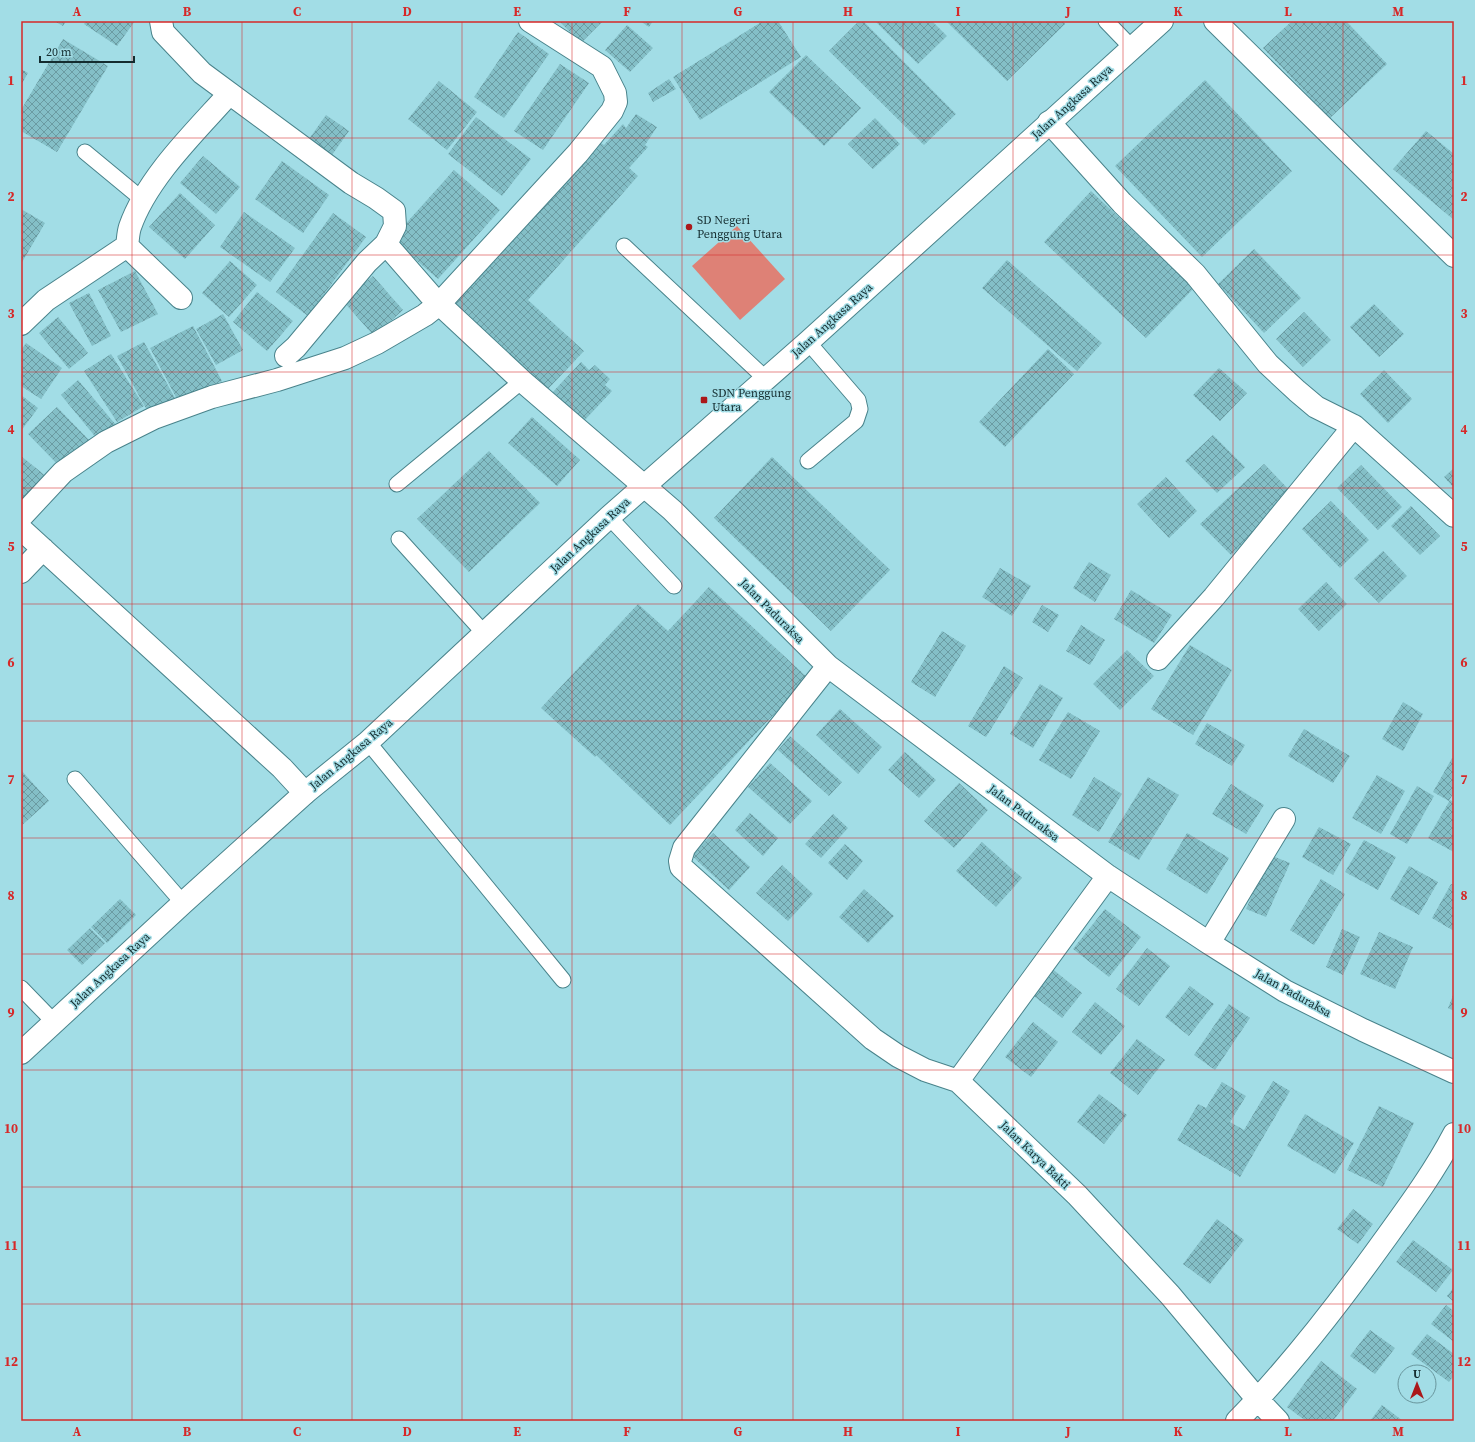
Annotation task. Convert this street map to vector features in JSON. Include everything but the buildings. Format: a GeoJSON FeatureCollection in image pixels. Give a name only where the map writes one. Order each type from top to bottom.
{"type":"FeatureCollection","features":[{"type":"Feature","properties":{"kind":"street"},"geometry":{"type":"LineString","coordinates":[[21,517],[63,472],[113,438],[154,418],[212,397],[277,380],[345,358],[377,343],[425,315],[433,297],[578,153],[612,111],[616,102],[615,93],[602,67],[530,21]]}},
{"type":"Feature","properties":{"kind":"street","name":"Jalan Angkasa Raya"},"geometry":{"type":"LineString","coordinates":[[21,1052],[305,793],[368,742],[609,517],[808,342],[1162,21]]}},
{"type":"Feature","properties":{"kind":"street"},"geometry":{"type":"LineString","coordinates":[[1215,21],[1454,256]]}},
{"type":"Feature","properties":{"kind":"street"},"geometry":{"type":"LineString","coordinates":[[165,25],[202,73],[352,183],[394,211],[395,226],[386,244],[367,262],[296,347],[286,356]]}},
{"type":"Feature","properties":{"kind":"street"},"geometry":{"type":"LineString","coordinates":[[21,324],[46,300],[127,246],[129,228],[143,200],[170,161],[229,94]]}},
{"type":"Feature","properties":{"kind":"street"},"geometry":{"type":"LineString","coordinates":[[1049,122],[1122,203],[1195,274],[1268,364],[1296,391],[1316,407],[1354,426],[1454,516]]}},
{"type":"Feature","properties":{"kind":"street","name":"Jalan Paduraksa"},"geometry":{"type":"LineString","coordinates":[[386,244],[433,297],[522,381],[672,510],[828,666],[1108,876],[1209,944],[1285,991],[1362,1030],[1454,1072]]}},
{"type":"Feature","properties":{"kind":"street"},"geometry":{"type":"LineString","coordinates":[[127,246],[181,298]]}},
{"type":"Feature","properties":{"kind":"street"},"geometry":{"type":"LineString","coordinates":[[1158,659],[1214,597],[1354,426]]}},
{"type":"Feature","properties":{"kind":"street"},"geometry":{"type":"LineString","coordinates":[[21,529],[282,768],[305,793]]}},
{"type":"Feature","properties":{"kind":"street"},"geometry":{"type":"LineString","coordinates":[[21,572],[43,549]]}},
{"type":"Feature","properties":{"kind":"street"},"geometry":{"type":"LineString","coordinates":[[828,666],[684,848],[680,861],[681,867],[873,1039],[898,1056],[925,1070],[958,1081],[1108,876]]}},
{"type":"Feature","properties":{"kind":"street"},"geometry":{"type":"LineString","coordinates":[[1209,944],[1284,819]]}},
{"type":"Feature","properties":{"kind":"street","name":"Jalan Karya Bakti"},"geometry":{"type":"LineString","coordinates":[[958,1081],[1077,1195],[1170,1295],[1258,1400],[1278,1421]]}},
{"type":"Feature","properties":{"kind":"street"},"geometry":{"type":"LineString","coordinates":[[1237,1421],[1258,1400],[1334,1309],[1404,1214],[1454,1134]]}},
{"type":"Feature","properties":{"kind":"lane"},"geometry":{"type":"LineString","coordinates":[[1106,21],[1132,48]]}},
{"type":"Feature","properties":{"kind":"lane"},"geometry":{"type":"LineString","coordinates":[[86,152],[143,200]]}},
{"type":"Feature","properties":{"kind":"lane"},"geometry":{"type":"LineString","coordinates":[[624,246],[766,379]]}},
{"type":"Feature","properties":{"kind":"lane"},"geometry":{"type":"LineString","coordinates":[[808,342],[858,400],[860,409],[856,421],[808,461]]}},
{"type":"Feature","properties":{"kind":"lane"},"geometry":{"type":"LineString","coordinates":[[397,484],[522,381]]}},
{"type":"Feature","properties":{"kind":"lane"},"geometry":{"type":"LineString","coordinates":[[609,517],[674,586]]}},
{"type":"Feature","properties":{"kind":"lane"},"geometry":{"type":"LineString","coordinates":[[399,539],[484,633]]}},
{"type":"Feature","properties":{"kind":"lane"},"geometry":{"type":"LineString","coordinates":[[368,742],[564,980]]}},
{"type":"Feature","properties":{"kind":"lane"},"geometry":{"type":"LineString","coordinates":[[75,779],[183,903]]}},
{"type":"Feature","properties":{"kind":"lane"},"geometry":{"type":"LineString","coordinates":[[21,988],[54,1022]]}},
{"type":"Feature","properties":{"kind":"shaded area"},"geometry":{"type":"Polygon","coordinates":[[[737,226],[785,279],[740,320],[692,266],[737,226]]]}},
{"type":"Feature","properties":{"kind":"place","name":"SD Negeri Penggung Utara"},"geometry":{"type":"Point","coordinates":[689,227]}},
{"type":"Feature","properties":{"kind":"place","name":"SDN Penggung Utara"},"geometry":{"type":"Point","coordinates":[704,400]}}]}
